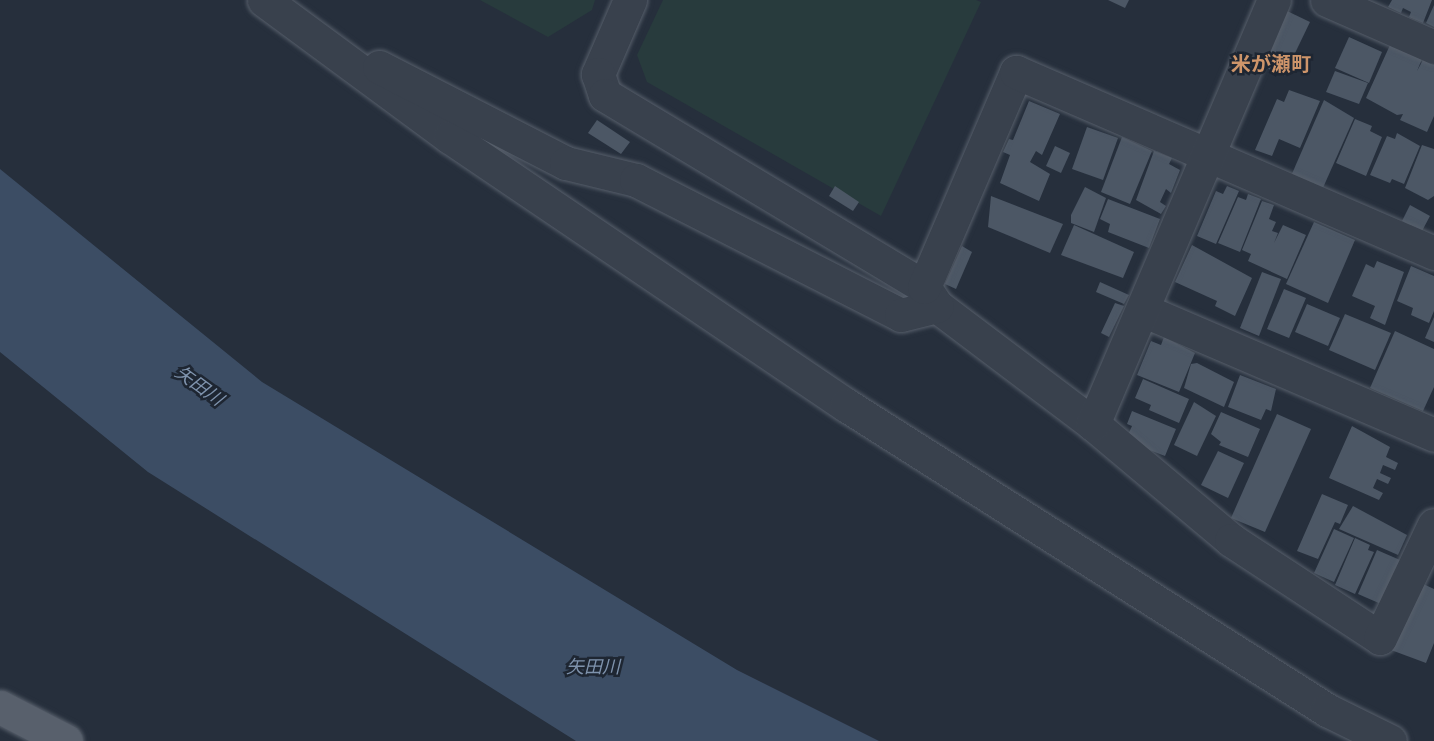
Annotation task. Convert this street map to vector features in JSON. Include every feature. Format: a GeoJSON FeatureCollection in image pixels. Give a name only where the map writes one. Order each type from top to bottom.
{"type":"FeatureCollection","features":[{"type":"Feature","properties":{"kind":"main road"},"geometry":{"type":"LineString","coordinates":[[0,707],[66,741]]}},
{"type":"Feature","properties":{"kind":"street"},"geometry":{"type":"LineString","coordinates":[[264,0],[450,137],[846,405],[1327,710],[1390,741]]}},
{"type":"Feature","properties":{"kind":"street"},"geometry":{"type":"LineString","coordinates":[[630,0],[598,74],[605,95],[931,297],[1093,424],[1231,540],[1380,638],[1430,544]]}},
{"type":"Feature","properties":{"kind":"street"},"geometry":{"type":"LineString","coordinates":[[1093,424],[1145,311],[1274,0]]}},
{"type":"Feature","properties":{"kind":"street"},"geometry":{"type":"LineString","coordinates":[[1327,0],[1434,46]]}},
{"type":"Feature","properties":{"kind":"street"},"geometry":{"type":"LineString","coordinates":[[342,59],[386,69],[566,163],[636,180],[901,315],[931,297],[1016,72],[1434,254]]}},
{"type":"Feature","properties":{"kind":"street"},"geometry":{"type":"LineString","coordinates":[[1145,311],[1434,435]]}},
{"type":"Feature","properties":{"kind":"shaded area"},"geometry":{"type":"Polygon","coordinates":[[[480,0],[595,0],[592,10],[548,37],[480,0]]]}},
{"type":"Feature","properties":{"kind":"shaded area"},"geometry":{"type":"Polygon","coordinates":[[[663,0],[976,0],[981,2],[881,216],[647,82],[637,55],[663,0]]]}},
{"type":"Feature","properties":{"kind":"water","name":"矢田川"},"geometry":{"type":"Polygon","coordinates":[[[0,169],[262,382],[737,670],[879,741],[576,741],[148,472],[0,352],[0,169]]]}},
{"type":"Feature","properties":{"kind":"building"},"geometry":{"type":"Polygon","coordinates":[[[1108,0],[1129,0],[1125,8],[1108,0]]]}},
{"type":"Feature","properties":{"kind":"building"},"geometry":{"type":"Polygon","coordinates":[[[1392,0],[1432,0],[1423,23],[1409,17],[1411,12],[1403,8],[1401,13],[1388,7],[1392,0]]]}},
{"type":"Feature","properties":{"kind":"building"},"geometry":{"type":"Polygon","coordinates":[[[1434,5],[1434,27],[1426,23],[1434,5]]]}},
{"type":"Feature","properties":{"kind":"building"},"geometry":{"type":"Polygon","coordinates":[[[1285,10],[1310,22],[1284,76],[1260,65],[1285,10]]]}},
{"type":"Feature","properties":{"kind":"building"},"geometry":{"type":"Polygon","coordinates":[[[1349,37],[1382,52],[1369,83],[1335,68],[1349,37]]]}},
{"type":"Feature","properties":{"kind":"building"},"geometry":{"type":"Polygon","coordinates":[[[1390,45],[1422,59],[1417,71],[1423,60],[1434,65],[1434,116],[1427,132],[1400,120],[1403,114],[1397,115],[1366,98],[1390,45]]]}},
{"type":"Feature","properties":{"kind":"building"},"geometry":{"type":"Polygon","coordinates":[[[1335,71],[1368,83],[1359,104],[1326,92],[1335,71]]]}},
{"type":"Feature","properties":{"kind":"building"},"geometry":{"type":"Polygon","coordinates":[[[1289,90],[1320,101],[1300,148],[1279,139],[1272,156],[1255,150],[1277,99],[1284,102],[1289,90]]]}},
{"type":"Feature","properties":{"kind":"building"},"geometry":{"type":"Polygon","coordinates":[[[1324,100],[1354,118],[1322,190],[1291,176],[1324,100]]]}},
{"type":"Feature","properties":{"kind":"building"},"geometry":{"type":"Polygon","coordinates":[[[1029,101],[1060,114],[1042,155],[1036,151],[1030,162],[1050,174],[1039,201],[1000,183],[1010,155],[1003,152],[1009,139],[1013,140],[1029,101]]]}},
{"type":"Feature","properties":{"kind":"building"},"geometry":{"type":"Polygon","coordinates":[[[1355,119],[1372,126],[1370,131],[1382,137],[1366,176],[1336,163],[1355,119]]]}},
{"type":"Feature","properties":{"kind":"building"},"geometry":{"type":"Polygon","coordinates":[[[597,120],[630,142],[621,154],[588,133],[597,120]]]}},
{"type":"Feature","properties":{"kind":"building"},"geometry":{"type":"Polygon","coordinates":[[[1087,127],[1118,138],[1103,180],[1072,169],[1087,127]]]}},
{"type":"Feature","properties":{"kind":"building"},"geometry":{"type":"Polygon","coordinates":[[[1397,133],[1420,146],[1404,184],[1392,179],[1390,183],[1370,175],[1387,136],[1395,139],[1397,133]]]}},
{"type":"Feature","properties":{"kind":"building"},"geometry":{"type":"Polygon","coordinates":[[[1122,137],[1152,151],[1130,204],[1101,192],[1122,137]]]}},
{"type":"Feature","properties":{"kind":"building"},"geometry":{"type":"Polygon","coordinates":[[[1422,145],[1434,149],[1434,196],[1428,200],[1405,188],[1422,145]]]}},
{"type":"Feature","properties":{"kind":"building"},"geometry":{"type":"Polygon","coordinates":[[[1055,146],[1070,153],[1061,173],[1046,166],[1055,146]]]}},
{"type":"Feature","properties":{"kind":"building"},"geometry":{"type":"Polygon","coordinates":[[[1154,151],[1172,158],[1169,164],[1180,170],[1171,193],[1166,189],[1160,202],[1166,206],[1161,214],[1136,200],[1154,151]]]}},
{"type":"Feature","properties":{"kind":"building"},"geometry":{"type":"Polygon","coordinates":[[[835,186],[859,202],[853,211],[829,196],[835,186]]]}},
{"type":"Feature","properties":{"kind":"building"},"geometry":{"type":"Polygon","coordinates":[[[1227,186],[1239,191],[1216,244],[1197,236],[1216,191],[1223,194],[1227,186]]]}},
{"type":"Feature","properties":{"kind":"building"},"geometry":{"type":"Polygon","coordinates":[[[1085,187],[1106,198],[1094,232],[1071,223],[1071,215],[1085,187]]]}},
{"type":"Feature","properties":{"kind":"building"},"geometry":{"type":"Polygon","coordinates":[[[1248,194],[1261,199],[1240,252],[1218,243],[1238,197],[1246,200],[1248,194]]]}},
{"type":"Feature","properties":{"kind":"building"},"geometry":{"type":"Polygon","coordinates":[[[991,196],[1063,224],[1050,253],[988,227],[991,196]]]}},
{"type":"Feature","properties":{"kind":"building"},"geometry":{"type":"Polygon","coordinates":[[[1108,199],[1160,219],[1149,248],[1108,232],[1110,224],[1100,219],[1108,199]]]}},
{"type":"Feature","properties":{"kind":"building"},"geometry":{"type":"Polygon","coordinates":[[[1262,201],[1274,205],[1269,219],[1276,222],[1272,231],[1278,233],[1274,243],[1283,225],[1306,235],[1287,279],[1248,261],[1251,254],[1242,250],[1262,201]]]}},
{"type":"Feature","properties":{"kind":"building"},"geometry":{"type":"Polygon","coordinates":[[[1410,205],[1430,216],[1422,231],[1402,221],[1410,205]]]}},
{"type":"Feature","properties":{"kind":"building"},"geometry":{"type":"Polygon","coordinates":[[[1314,222],[1355,240],[1328,303],[1286,284],[1314,222]]]}},
{"type":"Feature","properties":{"kind":"building"},"geometry":{"type":"Polygon","coordinates":[[[1074,225],[1134,252],[1123,278],[1061,255],[1074,225]]]}},
{"type":"Feature","properties":{"kind":"building"},"geometry":{"type":"Polygon","coordinates":[[[1192,245],[1252,278],[1235,316],[1215,306],[1217,301],[1175,282],[1192,245]]]}},
{"type":"Feature","properties":{"kind":"building"},"geometry":{"type":"Polygon","coordinates":[[[962,246],[972,252],[956,289],[945,284],[962,246]]]}},
{"type":"Feature","properties":{"kind":"building"},"geometry":{"type":"Polygon","coordinates":[[[1377,261],[1404,272],[1385,325],[1370,318],[1375,306],[1352,296],[1366,264],[1374,268],[1377,261]]]}},
{"type":"Feature","properties":{"kind":"building"},"geometry":{"type":"Polygon","coordinates":[[[1411,266],[1434,276],[1434,311],[1429,323],[1411,315],[1413,308],[1397,301],[1411,266]]]}},
{"type":"Feature","properties":{"kind":"building"},"geometry":{"type":"Polygon","coordinates":[[[1262,272],[1281,279],[1259,336],[1240,328],[1262,272]]]}},
{"type":"Feature","properties":{"kind":"building"},"geometry":{"type":"Polygon","coordinates":[[[1100,282],[1129,295],[1124,304],[1096,292],[1100,282]]]}},
{"type":"Feature","properties":{"kind":"building"},"geometry":{"type":"Polygon","coordinates":[[[1284,289],[1306,298],[1289,338],[1267,329],[1284,289]]]}},
{"type":"Feature","properties":{"kind":"building"},"geometry":{"type":"Polygon","coordinates":[[[1115,303],[1124,306],[1109,337],[1101,333],[1115,303]]]}},
{"type":"Feature","properties":{"kind":"building"},"geometry":{"type":"Polygon","coordinates":[[[1307,304],[1340,318],[1328,346],[1295,332],[1307,304]]]}},
{"type":"Feature","properties":{"kind":"building"},"geometry":{"type":"Polygon","coordinates":[[[1345,314],[1391,333],[1375,370],[1329,350],[1345,314]]]}},
{"type":"Feature","properties":{"kind":"building"},"geometry":{"type":"Polygon","coordinates":[[[1434,317],[1434,342],[1425,338],[1434,317]]]}},
{"type":"Feature","properties":{"kind":"building"},"geometry":{"type":"Polygon","coordinates":[[[1395,331],[1434,349],[1434,387],[1423,411],[1370,388],[1395,331]]]}},
{"type":"Feature","properties":{"kind":"building"},"geometry":{"type":"Polygon","coordinates":[[[1164,337],[1195,353],[1179,392],[1137,375],[1151,341],[1161,345],[1164,337]]]}},
{"type":"Feature","properties":{"kind":"building"},"geometry":{"type":"Polygon","coordinates":[[[1197,363],[1234,382],[1224,407],[1184,388],[1191,364],[1197,363]]]}},
{"type":"Feature","properties":{"kind":"building"},"geometry":{"type":"Polygon","coordinates":[[[1240,375],[1276,389],[1271,411],[1266,409],[1261,420],[1228,407],[1240,375]]]}},
{"type":"Feature","properties":{"kind":"building"},"geometry":{"type":"Polygon","coordinates":[[[1143,379],[1189,399],[1179,423],[1149,410],[1151,405],[1135,398],[1143,379]]]}},
{"type":"Feature","properties":{"kind":"building"},"geometry":{"type":"Polygon","coordinates":[[[1194,402],[1216,416],[1197,456],[1174,445],[1194,402]]]}},
{"type":"Feature","properties":{"kind":"building"},"geometry":{"type":"Polygon","coordinates":[[[1132,411],[1176,429],[1165,456],[1131,443],[1127,437],[1132,426],[1127,424],[1132,411]]]}},
{"type":"Feature","properties":{"kind":"building"},"geometry":{"type":"Polygon","coordinates":[[[1221,412],[1260,429],[1248,457],[1219,445],[1221,442],[1211,434],[1221,412]]]}},
{"type":"Feature","properties":{"kind":"building"},"geometry":{"type":"Polygon","coordinates":[[[1277,414],[1311,429],[1265,532],[1231,518],[1277,414]]]}},
{"type":"Feature","properties":{"kind":"building"},"geometry":{"type":"Polygon","coordinates":[[[1352,426],[1390,447],[1386,457],[1398,463],[1395,470],[1383,465],[1380,473],[1391,478],[1388,484],[1377,479],[1373,488],[1383,493],[1379,500],[1329,478],[1352,426]]]}},
{"type":"Feature","properties":{"kind":"building"},"geometry":{"type":"Polygon","coordinates":[[[1218,451],[1244,463],[1228,498],[1201,485],[1218,451]]]}},
{"type":"Feature","properties":{"kind":"building"},"geometry":{"type":"Polygon","coordinates":[[[1322,494],[1348,505],[1340,524],[1335,522],[1318,559],[1297,551],[1322,494]]]}},
{"type":"Feature","properties":{"kind":"building"},"geometry":{"type":"Polygon","coordinates":[[[1353,506],[1407,535],[1398,555],[1339,529],[1353,506]]]}},
{"type":"Feature","properties":{"kind":"building"},"geometry":{"type":"Polygon","coordinates":[[[1334,529],[1354,538],[1334,582],[1314,573],[1334,529]]]}},
{"type":"Feature","properties":{"kind":"building"},"geometry":{"type":"Polygon","coordinates":[[[1355,538],[1370,545],[1368,550],[1374,552],[1355,594],[1335,585],[1355,538]]]}},
{"type":"Feature","properties":{"kind":"building"},"geometry":{"type":"Polygon","coordinates":[[[1377,550],[1400,560],[1381,604],[1358,594],[1377,550]]]}},
{"type":"Feature","properties":{"kind":"building"},"geometry":{"type":"Polygon","coordinates":[[[1419,582],[1434,589],[1434,643],[1426,663],[1391,650],[1419,582]]]}},
{"type":"Feature","properties":{"kind":"district","name":"米が瀬町"},"geometry":{"type":"Point","coordinates":[1271,64]}}]}
